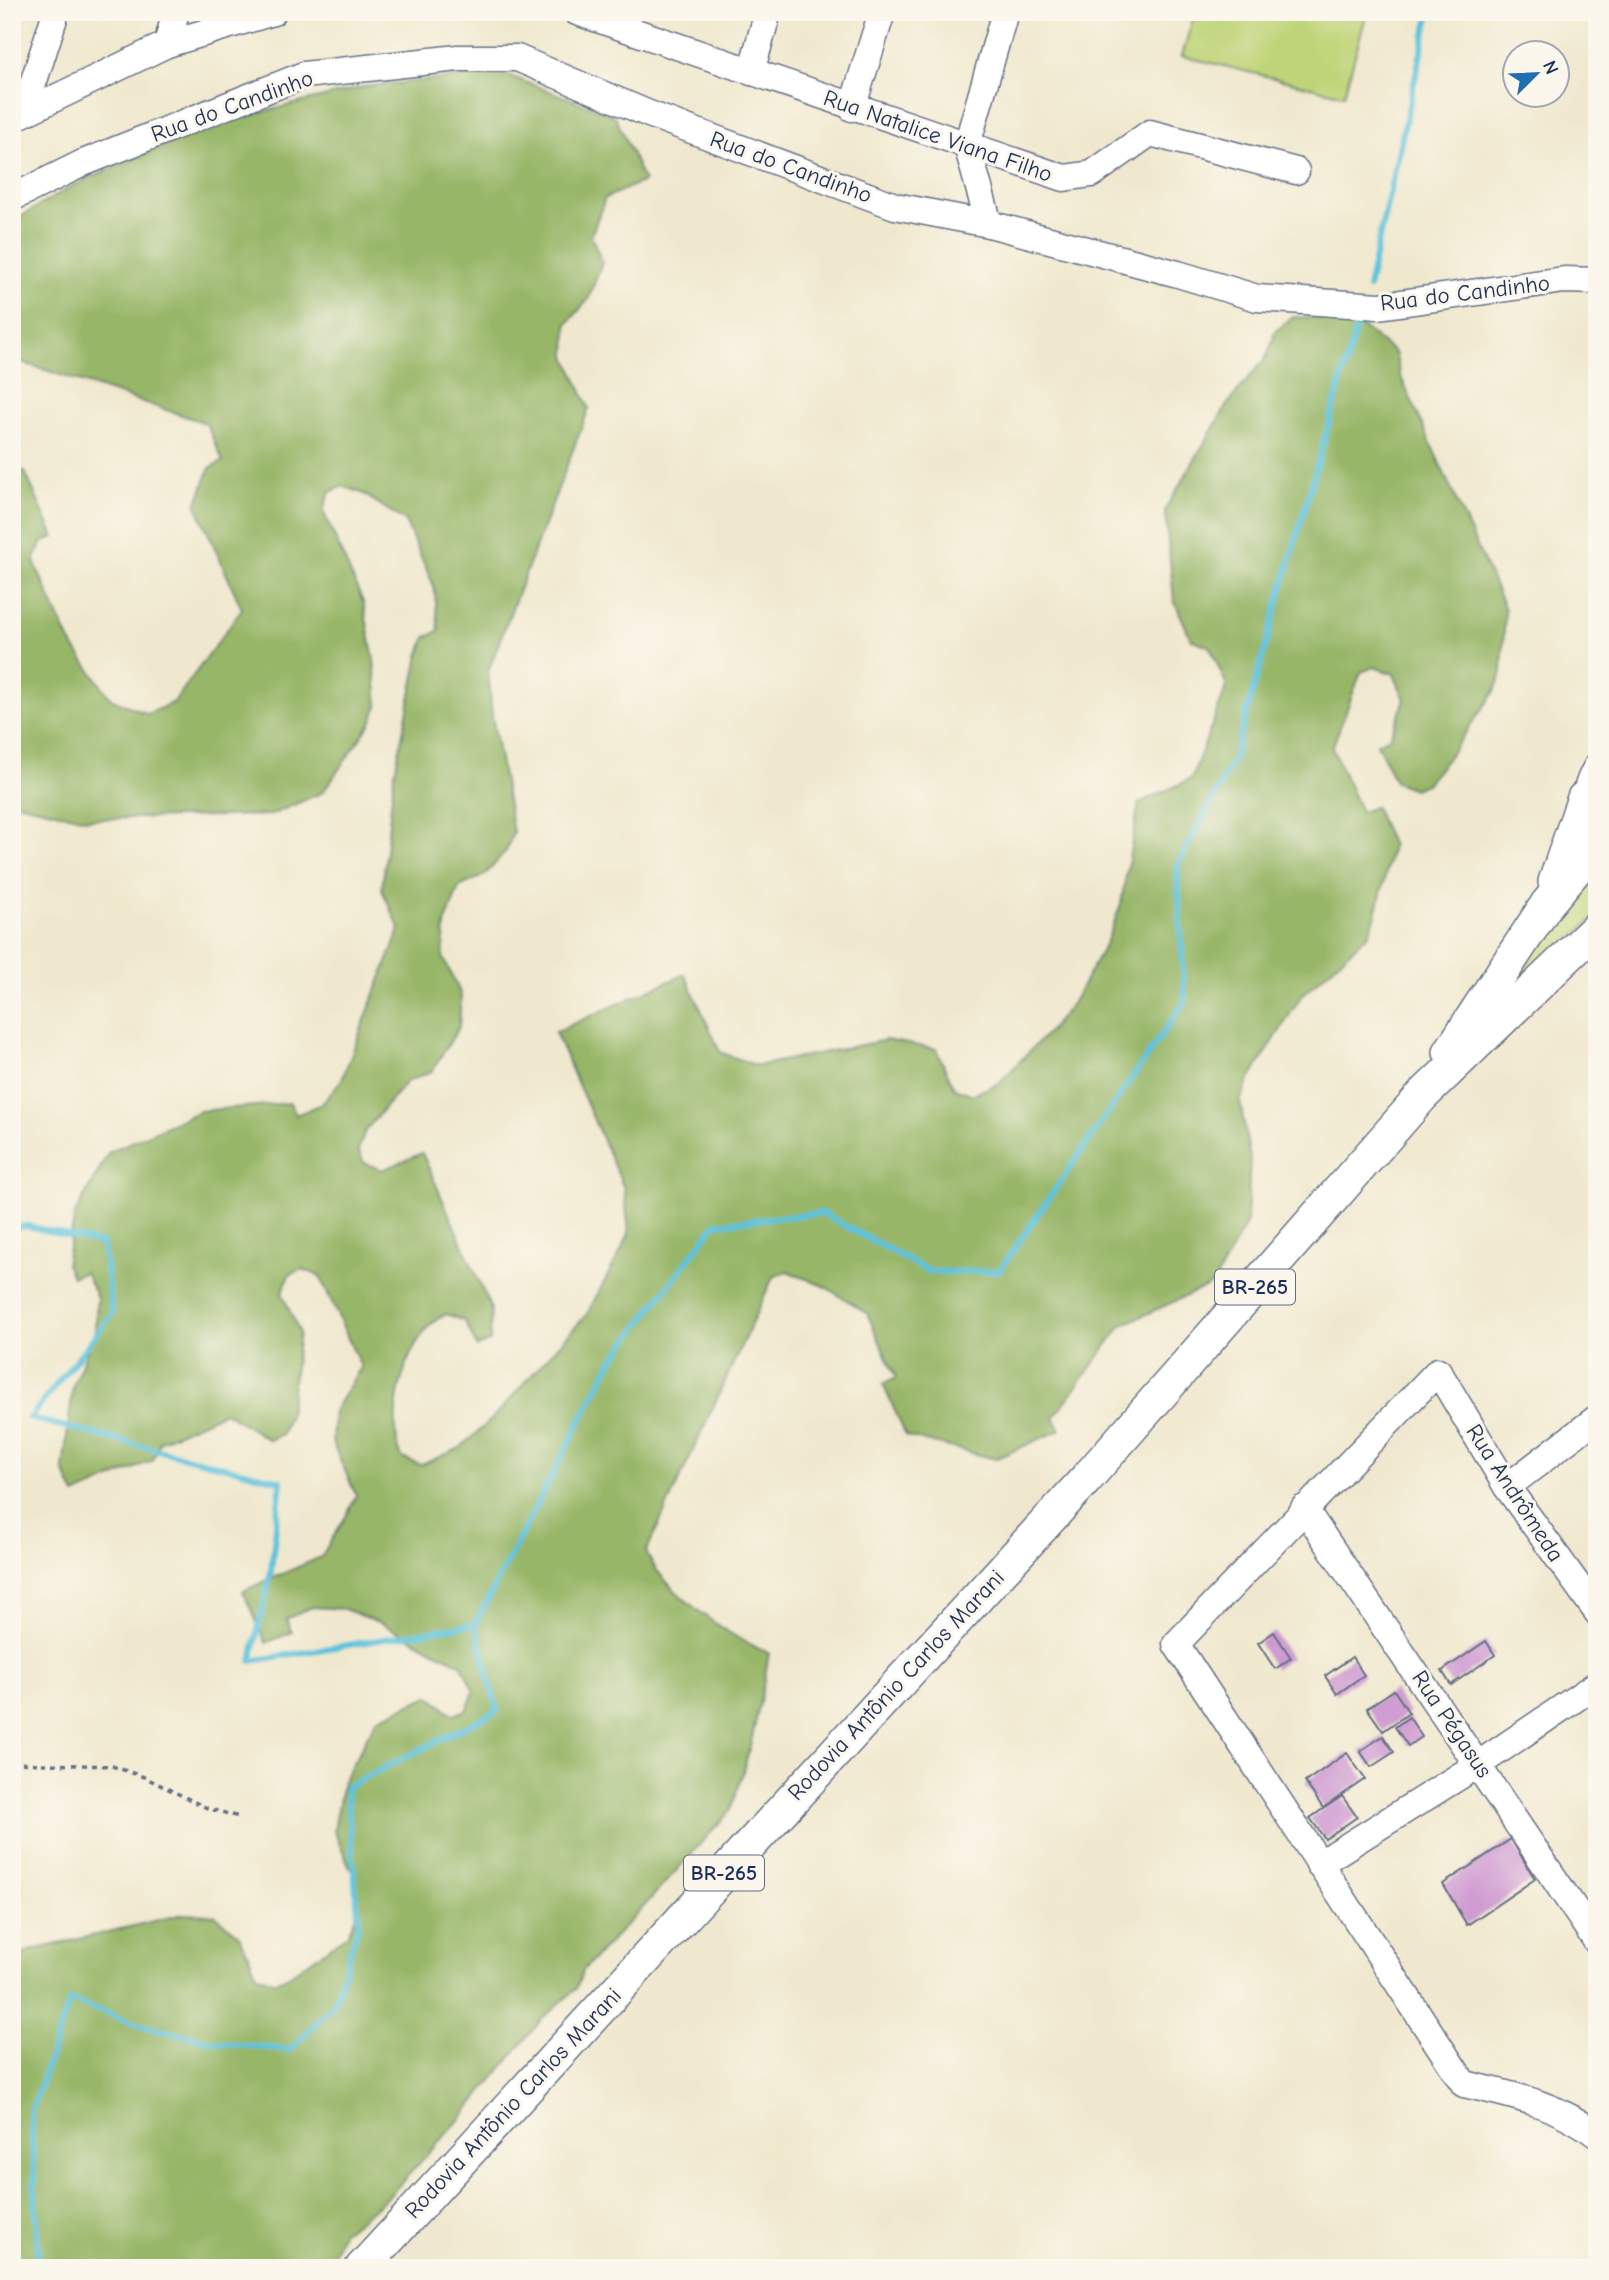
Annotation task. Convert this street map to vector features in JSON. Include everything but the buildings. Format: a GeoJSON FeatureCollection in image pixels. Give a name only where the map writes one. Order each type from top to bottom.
{"type":"FeatureCollection","features":[{"type":"Feature","properties":{"kind":"main road"},"geometry":{"type":"LineString","coordinates":[[1547,904],[1592,782]]}},
{"type":"Feature","properties":{"kind":"main road","name":"Rodovia Antônio Carlos Marani"},"geometry":{"type":"LineString","coordinates":[[1423,1096],[1547,904],[1593,857]]}},
{"type":"Feature","properties":{"kind":"main road","name":"Rodovia Antônio Carlos Marani"},"geometry":{"type":"LineString","coordinates":[[362,2268],[1087,1478],[1423,1096],[1597,928]]}},
{"type":"Feature","properties":{"kind":"street"},"geometry":{"type":"LineString","coordinates":[[20,115],[31,90],[56,12]]}},
{"type":"Feature","properties":{"kind":"street"},"geometry":{"type":"LineString","coordinates":[[167,44],[176,12]]}},
{"type":"Feature","properties":{"kind":"street"},"geometry":{"type":"LineString","coordinates":[[20,115],[167,44],[273,12]]}},
{"type":"Feature","properties":{"kind":"street","name":"Rua Natalice Viana Filho"},"geometry":{"type":"LineString","coordinates":[[576,12],[646,24],[751,72],[1064,178],[1092,174],[1150,133],[1296,171]]}},
{"type":"Feature","properties":{"kind":"street"},"geometry":{"type":"LineString","coordinates":[[751,72],[768,12]]}},
{"type":"Feature","properties":{"kind":"street"},"geometry":{"type":"LineString","coordinates":[[852,108],[882,12]]}},
{"type":"Feature","properties":{"kind":"street"},"geometry":{"type":"LineString","coordinates":[[989,224],[967,145],[1005,12]]}},
{"type":"Feature","properties":{"kind":"street","name":"Rua do Candinho"},"geometry":{"type":"LineString","coordinates":[[12,198],[83,163],[304,75],[458,58],[517,58],[649,114],[895,206],[989,224],[1257,298],[1379,306],[1564,280],[1597,281]]}},
{"type":"Feature","properties":{"kind":"street"},"geometry":{"type":"LineString","coordinates":[[1592,782],[1593,857]]}},
{"type":"Feature","properties":{"kind":"street","name":"Rua Andrômeda"},"geometry":{"type":"LineString","coordinates":[[1304,1508],[1438,1371],[1507,1487],[1597,1612]]}},
{"type":"Feature","properties":{"kind":"street"},"geometry":{"type":"LineString","coordinates":[[1507,1487],[1597,1418]]}},
{"type":"Feature","properties":{"kind":"street"},"geometry":{"type":"LineString","coordinates":[[1304,1508],[1176,1644],[1464,2084],[1524,2097],[1577,2119],[1597,2135]]}},
{"type":"Feature","properties":{"kind":"street","name":"Rua Pégasus"},"geometry":{"type":"LineString","coordinates":[[1304,1508],[1597,1942]]}},
{"type":"Feature","properties":{"kind":"street"},"geometry":{"type":"LineString","coordinates":[[1319,1864],[1479,1764],[1597,1684]]}},
{"type":"Feature","properties":{"kind":"path"},"geometry":{"type":"LineString","coordinates":[[12,1763],[111,1766],[144,1777],[208,1808],[239,1816]]}},
{"type":"Feature","properties":{"kind":"green space"},"geometry":{"type":"Polygon","coordinates":[[[1195,12],[1367,12],[1344,95],[1182,56],[1195,12]]]}},
{"type":"Feature","properties":{"kind":"green space"},"geometry":{"type":"Polygon","coordinates":[[[502,73],[615,116],[644,181],[605,198],[591,236],[602,262],[588,300],[567,324],[566,356],[589,408],[488,671],[492,716],[513,832],[506,851],[485,875],[459,887],[445,924],[443,957],[461,995],[459,1027],[432,1071],[406,1082],[365,1131],[358,1150],[364,1163],[383,1170],[422,1153],[491,1309],[490,1341],[477,1347],[465,1321],[446,1314],[432,1324],[419,1339],[409,1357],[397,1400],[397,1441],[402,1458],[421,1465],[460,1448],[493,1418],[587,1314],[629,1233],[624,1188],[555,1032],[685,974],[720,1052],[757,1066],[886,1040],[936,1049],[954,1088],[973,1095],[999,1083],[1072,1004],[1107,941],[1121,904],[1139,803],[1191,779],[1227,686],[1210,647],[1191,639],[1174,600],[1165,510],[1227,405],[1267,356],[1273,334],[1292,317],[1352,319],[1395,353],[1400,375],[1505,609],[1502,672],[1495,691],[1447,759],[1426,784],[1414,789],[1395,782],[1377,743],[1390,737],[1405,700],[1394,674],[1374,667],[1361,672],[1332,748],[1361,812],[1375,807],[1392,846],[1369,934],[1302,995],[1248,1082],[1240,1101],[1250,1159],[1247,1222],[1213,1284],[1122,1325],[1054,1417],[1060,1430],[995,1459],[906,1436],[883,1384],[896,1378],[867,1313],[824,1286],[787,1271],[773,1277],[646,1552],[667,1582],[699,1612],[717,1625],[769,1653],[753,1733],[730,1811],[583,1970],[576,1989],[542,2019],[461,2118],[388,2197],[342,2233],[334,2252],[321,2268],[12,2268],[12,1959],[29,1951],[183,1914],[215,1915],[240,1936],[257,1975],[276,1982],[289,1976],[348,1934],[356,1915],[357,1883],[334,1831],[343,1781],[377,1719],[429,1696],[454,1715],[467,1710],[474,1691],[462,1665],[381,1623],[344,1609],[312,1607],[286,1619],[292,1632],[266,1643],[243,1591],[321,1557],[356,1495],[332,1442],[334,1411],[361,1367],[320,1276],[302,1269],[289,1275],[282,1293],[299,1332],[289,1415],[282,1434],[269,1440],[225,1412],[160,1441],[153,1460],[75,1495],[63,1469],[73,1386],[95,1330],[97,1298],[85,1272],[72,1277],[66,1264],[75,1214],[109,1152],[200,1111],[290,1103],[296,1115],[322,1104],[342,1079],[400,929],[382,890],[394,776],[419,656],[426,637],[439,631],[434,586],[405,521],[362,493],[343,486],[330,492],[323,511],[363,602],[374,660],[378,705],[371,723],[323,792],[271,815],[86,819],[12,802],[12,467],[25,472],[54,537],[41,543],[34,562],[69,640],[111,699],[148,714],[174,702],[242,609],[196,505],[210,468],[223,461],[206,423],[12,359],[12,222],[70,187],[213,124],[368,86],[502,73]]]}},
{"type":"Feature","properties":{"kind":"green space"},"geometry":{"type":"Polygon","coordinates":[[[1587,877],[1597,892],[1597,915],[1449,1057],[1587,877]]]}},
{"type":"Feature","properties":{"kind":"waterway"},"geometry":{"type":"LineString","coordinates":[[1368,288],[1430,12]]}},
{"type":"Feature","properties":{"kind":"waterway"},"geometry":{"type":"LineString","coordinates":[[12,1227],[28,1226],[103,1244],[112,1314],[30,1418],[281,1481],[271,1571],[251,1661],[475,1624],[610,1364],[715,1224],[822,1213],[930,1272],[999,1271],[1185,1001],[1177,866],[1233,761],[1358,321]]}},
{"type":"Feature","properties":{"kind":"waterway"},"geometry":{"type":"LineString","coordinates":[[32,2268],[38,2253],[31,2111],[70,2000],[142,2026],[220,2043],[290,2050],[334,2004],[359,1923],[346,1787],[497,1711],[475,1624]]}}]}
